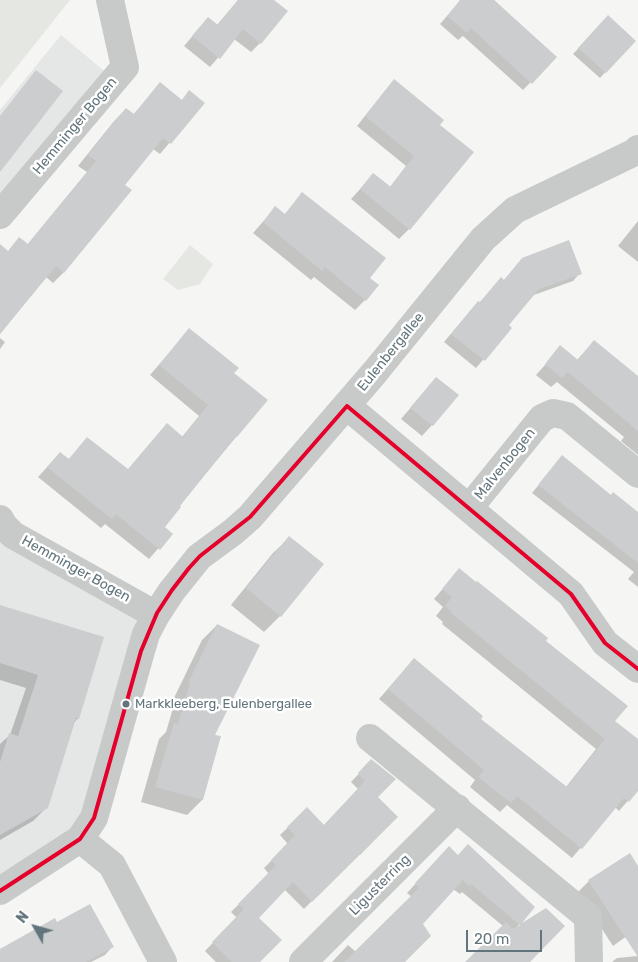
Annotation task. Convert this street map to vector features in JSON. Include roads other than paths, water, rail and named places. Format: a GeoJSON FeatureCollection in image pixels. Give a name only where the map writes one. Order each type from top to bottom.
{"type":"FeatureCollection","features":[{"type":"Feature","properties":{"kind":"street","name":"Hemminger Bogen"},"geometry":{"type":"LineString","coordinates":[[0,215],[125,67],[110,0]]}},
{"type":"Feature","properties":{"kind":"street","name":"Eulenbergallee"},"geometry":{"type":"LineString","coordinates":[[0,891],[80,839],[94,818],[146,634],[171,592],[199,557],[250,517],[347,406],[483,238],[515,210],[638,149]]}},
{"type":"Feature","properties":{"kind":"street"},"geometry":{"type":"LineString","coordinates":[[347,406],[571,594],[605,643],[638,670]]}},
{"type":"Feature","properties":{"kind":"street","name":"Malvenbogen"},"geometry":{"type":"LineString","coordinates":[[469,508],[542,418],[553,413],[567,416],[638,474]]}},
{"type":"Feature","properties":{"kind":"street","name":"Hemminger Bogen"},"geometry":{"type":"LineString","coordinates":[[0,519],[4,526],[13,534],[156,615]]}},
{"type":"Feature","properties":{"kind":"street"},"geometry":{"type":"LineString","coordinates":[[370,738],[588,917],[589,962]]}},
{"type":"Feature","properties":{"kind":"street","name":"Ligusterring"},"geometry":{"type":"LineString","coordinates":[[303,962],[457,808]]}},
{"type":"Feature","properties":{"kind":"street"},"geometry":{"type":"LineString","coordinates":[[80,839],[112,865],[163,962]]}},
{"type":"Feature","properties":{"kind":"place","name":"Markkleeberg, Eulenbergallee"},"geometry":{"type":"Point","coordinates":[126,704]}}]}
